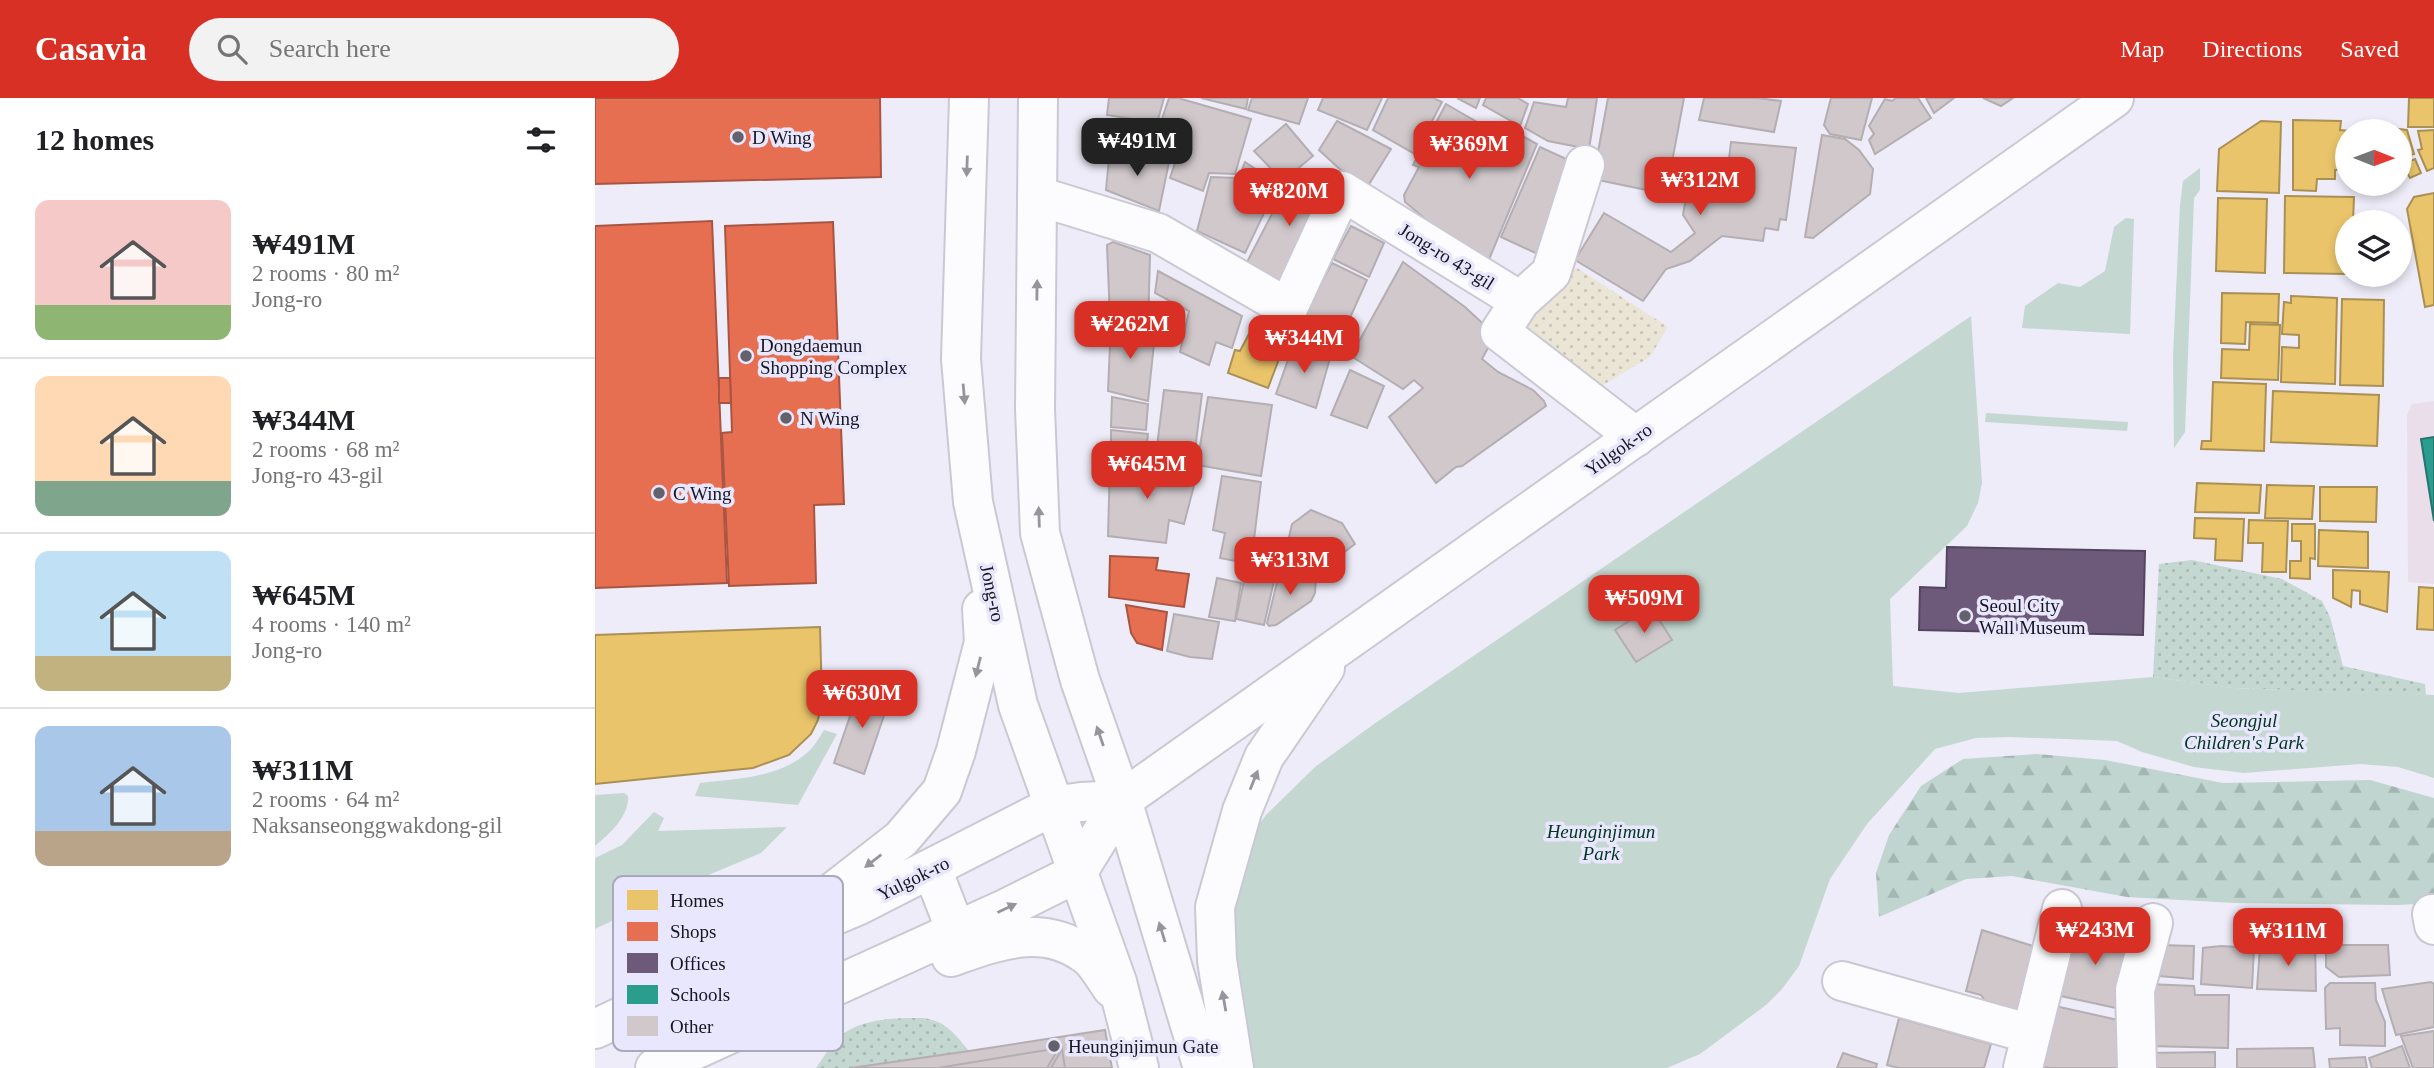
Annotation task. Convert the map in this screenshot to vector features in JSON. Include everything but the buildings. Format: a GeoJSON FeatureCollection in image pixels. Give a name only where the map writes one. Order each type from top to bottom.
{"type":"FeatureCollection","features":[{"type":"Feature","properties":{"kind":"main road","name":"Jong-ro"},"geometry":{"type":"LineString","coordinates":[[969,98],[961,359],[973,502],[1018,705],[1117,982],[1139,1068]]}},
{"type":"Feature","properties":{"kind":"main road"},"geometry":{"type":"LineString","coordinates":[[1038,98],[1035,409],[1040,533],[1080,680],[1122,800],[1203,1068]]}},
{"type":"Feature","properties":{"kind":"main road","name":"Yulgok-ro"},"geometry":{"type":"LineString","coordinates":[[1077,873],[1122,800],[2114,98]]}},
{"type":"Feature","properties":{"kind":"main road"},"geometry":{"type":"LineString","coordinates":[[1520,301],[1551,273],[1585,165]]}},
{"type":"Feature","properties":{"kind":"main road","name":"Jong-ro 43-gil"},"geometry":{"type":"LineString","coordinates":[[1038,196],[1158,233],[1288,308],[1342,191],[1520,301],[1500,332],[1636,437]]}},
{"type":"Feature","properties":{"kind":"main road"},"geometry":{"type":"LineString","coordinates":[[843,885],[901,839],[942,791],[957,751],[984,642],[973,502]]}},
{"type":"Feature","properties":{"kind":"main road"},"geometry":{"type":"LineString","coordinates":[[1234,1068],[1217,960],[1215,907],[1228,854],[1241,811],[1263,757],[1340,646]]}},
{"type":"Feature","properties":{"kind":"main road","name":"Yulgok-ro"},"geometry":{"type":"LineString","coordinates":[[843,912],[1053,806],[1122,800]]}},
{"type":"Feature","properties":{"kind":"main road"},"geometry":{"type":"LineString","coordinates":[[932,869],[956,931]]}},
{"type":"Feature","properties":{"kind":"main road"},"geometry":{"type":"LineString","coordinates":[[843,982],[1077,873]]}},
{"type":"Feature","properties":{"kind":"main road"},"geometry":{"type":"LineString","coordinates":[[1842,981],[2027,1051],[2062,909]]}},
{"type":"Feature","properties":{"kind":"main road"},"geometry":{"type":"LineString","coordinates":[[2137,1068],[2135,990],[2153,923]]}},
{"type":"Feature","properties":{"kind":"main road"},"geometry":{"type":"LineString","coordinates":[[843,993],[1007,938],[1034,935],[1061,941],[1087,954],[1123,1006]]}},
{"type":"Feature","properties":{"kind":"main road"},"geometry":{"type":"LineString","coordinates":[[595,1011],[613,1006]]}},
{"type":"Feature","properties":{"kind":"main road","name":"Yulgok-ro"},"geometry":{"type":"LineString","coordinates":[[595,1029],[613,1021]]}},
{"type":"Feature","properties":{"kind":"main road"},"geometry":{"type":"LineString","coordinates":[[655,1068],[692,1051]]}},
{"type":"Feature","properties":{"kind":"shaded area"},"geometry":{"type":"Polygon","coordinates":[[[2434,401],[2434,584],[2408,582],[2407,415],[2412,404],[2434,401]]]}},
{"type":"Feature","properties":{"kind":"green space"},"geometry":{"type":"Polygon","coordinates":[[[2200,168],[2200,190],[2194,198],[2185,432],[2174,448],[2173,357],[2180,205],[2183,181],[2200,168]]]}},
{"type":"Feature","properties":{"kind":"green space"},"geometry":{"type":"Polygon","coordinates":[[[2126,218],[2134,219],[2130,334],[2022,328],[2025,306],[2058,283],[2080,287],[2105,271],[2114,227],[2126,218]]]}},
{"type":"Feature","properties":{"kind":"green space","name":"Heunginjimun Park"},"geometry":{"type":"Polygon","coordinates":[[[1971,316],[1982,483],[1978,503],[1967,526],[1890,599],[1893,686],[1959,693],[2153,677],[2233,688],[2434,695],[2434,778],[2398,767],[2361,764],[2244,773],[2194,767],[2142,752],[2117,741],[1976,738],[1935,749],[1867,824],[1830,879],[1799,966],[1766,1005],[1700,1054],[1667,1068],[1252,1068],[1227,922],[1254,831],[1266,815],[1315,767],[1374,724],[1971,316]]]}},
{"type":"Feature","properties":{"kind":"green space"},"geometry":{"type":"Polygon","coordinates":[[[1986,413],[2128,422],[2127,431],[1985,422],[1986,413]]]}},
{"type":"Feature","properties":{"kind":"green space"},"geometry":{"type":"Polygon","coordinates":[[[2192,560],[2282,579],[2322,601],[2330,617],[2343,666],[2425,684],[2426,695],[2233,688],[2153,677],[2159,564],[2192,560]]]}},
{"type":"Feature","properties":{"kind":"green space"},"geometry":{"type":"Polygon","coordinates":[[[824,730],[837,734],[798,805],[695,796],[700,783],[756,776],[783,768],[807,753],[824,730]]]}},
{"type":"Feature","properties":{"kind":"green space"},"geometry":{"type":"Polygon","coordinates":[[[2037,754],[2105,760],[2223,783],[2370,780],[2434,798],[2434,903],[2235,903],[2127,897],[2012,876],[1966,879],[1879,917],[1876,873],[1889,835],[1921,786],[1963,759],[2037,754]]]}},
{"type":"Feature","properties":{"kind":"green space"},"geometry":{"type":"Polygon","coordinates":[[[624,793],[628,796],[622,818],[595,846],[595,795],[624,793]]]}},
{"type":"Feature","properties":{"kind":"green space"},"geometry":{"type":"Polygon","coordinates":[[[654,812],[664,818],[658,831],[787,827],[761,853],[706,876],[613,876],[613,920],[595,929],[595,858],[622,845],[654,812]]]}},
{"type":"Feature","properties":{"kind":"green space"},"geometry":{"type":"Polygon","coordinates":[[[903,1018],[923,1018],[944,1025],[969,1051],[851,1068],[816,1068],[828,1051],[843,1051],[843,1034],[861,1025],[903,1018]]]}},
{"type":"Feature","properties":{"kind":"sand"},"geometry":{"type":"Polygon","coordinates":[[[1577,268],[1668,327],[1650,357],[1593,391],[1512,328],[1553,280],[1577,268]]]}},
{"type":"Feature","properties":{"kind":"place","name":"D Wing"},"geometry":{"type":"Point","coordinates":[738,137]}},
{"type":"Feature","properties":{"kind":"place","name":"Dongdaemun Shopping Complex"},"geometry":{"type":"Point","coordinates":[746,356]}},
{"type":"Feature","properties":{"kind":"place","name":"N Wing"},"geometry":{"type":"Point","coordinates":[786,418]}},
{"type":"Feature","properties":{"kind":"place","name":"C Wing"},"geometry":{"type":"Point","coordinates":[659,493]}},
{"type":"Feature","properties":{"kind":"place","name":"Seoul City Wall Museum"},"geometry":{"type":"Point","coordinates":[1965,616]}},
{"type":"Feature","properties":{"kind":"place","name":"Heunginjimun Gate"},"geometry":{"type":"Point","coordinates":[1054,1046]}},
{"type":"Feature","properties":{"kind":"park label","name":"Seongjul Children's Park"},"geometry":{"type":"Point","coordinates":[2244,731]}}]}
